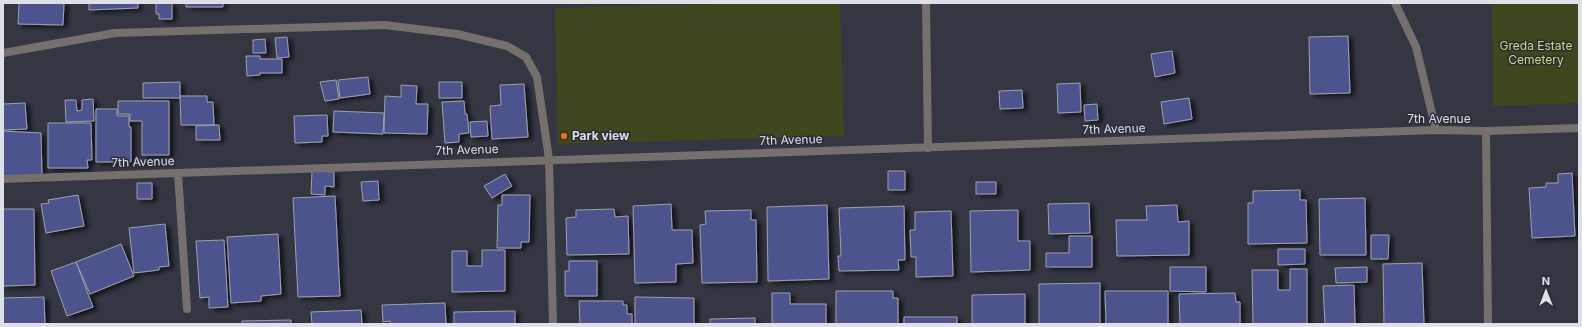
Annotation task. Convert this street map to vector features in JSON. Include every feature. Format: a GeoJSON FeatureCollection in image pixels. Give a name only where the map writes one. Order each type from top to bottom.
{"type":"FeatureCollection","features":[{"type":"Feature","properties":{"kind":"street"},"geometry":{"type":"LineString","coordinates":[[926,3],[928,148]]}},
{"type":"Feature","properties":{"kind":"street"},"geometry":{"type":"LineString","coordinates":[[1395,3],[1416,47],[1436,130]]}},
{"type":"Feature","properties":{"kind":"street"},"geometry":{"type":"LineString","coordinates":[[3,53],[115,33],[385,25],[457,34],[507,46],[526,57],[537,77],[549,159],[553,324]]}},
{"type":"Feature","properties":{"kind":"street","name":"7th Avenue"},"geometry":{"type":"LineString","coordinates":[[3,179],[549,159],[928,148],[1436,130],[1486,131],[1579,128]]}},
{"type":"Feature","properties":{"kind":"street"},"geometry":{"type":"LineString","coordinates":[[1486,131],[1488,324]]}},
{"type":"Feature","properties":{"kind":"street"},"geometry":{"type":"LineString","coordinates":[[178,173],[187,309]]}},
{"type":"Feature","properties":{"kind":"green space"},"geometry":{"type":"Polygon","coordinates":[[[750,3],[840,3],[844,136],[558,144],[555,8],[750,3]]]}},
{"type":"Feature","properties":{"kind":"green space","name":"Greda Estate Cemetery"},"geometry":{"type":"Polygon","coordinates":[[[1492,3],[1579,3],[1579,103],[1493,106],[1492,3]]]}},
{"type":"Feature","properties":{"kind":"building"},"geometry":{"type":"Polygon","coordinates":[[[19,3],[64,3],[63,25],[18,24],[19,3]]]}},
{"type":"Feature","properties":{"kind":"building"},"geometry":{"type":"Polygon","coordinates":[[[89,3],[138,3],[138,8],[89,10],[89,3]]]}},
{"type":"Feature","properties":{"kind":"building"},"geometry":{"type":"Polygon","coordinates":[[[156,3],[172,3],[172,19],[159,19],[159,14],[156,14],[156,3]]]}},
{"type":"Feature","properties":{"kind":"building"},"geometry":{"type":"Polygon","coordinates":[[[186,3],[223,3],[223,7],[186,7],[186,3]]]}},
{"type":"Feature","properties":{"kind":"building"},"geometry":{"type":"Polygon","coordinates":[[[1348,36],[1350,93],[1310,94],[1309,37],[1348,36]]]}},
{"type":"Feature","properties":{"kind":"building"},"geometry":{"type":"Polygon","coordinates":[[[287,37],[289,57],[277,58],[275,38],[287,37]]]}},
{"type":"Feature","properties":{"kind":"building"},"geometry":{"type":"Polygon","coordinates":[[[265,39],[266,53],[253,53],[253,40],[265,39]]]}},
{"type":"Feature","properties":{"kind":"building"},"geometry":{"type":"Polygon","coordinates":[[[1172,51],[1175,73],[1155,77],[1151,54],[1172,51]]]}},
{"type":"Feature","properties":{"kind":"building"},"geometry":{"type":"Polygon","coordinates":[[[246,56],[260,56],[260,59],[282,59],[282,73],[260,73],[260,75],[247,76],[246,56]]]}},
{"type":"Feature","properties":{"kind":"building"},"geometry":{"type":"Polygon","coordinates":[[[368,77],[370,94],[340,98],[338,80],[368,77]]]}},
{"type":"Feature","properties":{"kind":"building"},"geometry":{"type":"Polygon","coordinates":[[[336,80],[339,99],[325,101],[320,82],[336,80]]]}},
{"type":"Feature","properties":{"kind":"building"},"geometry":{"type":"Polygon","coordinates":[[[180,82],[180,98],[143,98],[143,83],[180,82]]]}},
{"type":"Feature","properties":{"kind":"building"},"geometry":{"type":"Polygon","coordinates":[[[439,82],[462,82],[462,98],[439,98],[439,82]]]}},
{"type":"Feature","properties":{"kind":"building"},"geometry":{"type":"Polygon","coordinates":[[[1080,83],[1081,112],[1058,113],[1057,84],[1080,83]]]}},
{"type":"Feature","properties":{"kind":"building"},"geometry":{"type":"Polygon","coordinates":[[[524,84],[528,137],[492,139],[490,106],[501,105],[500,85],[524,84]]]}},
{"type":"Feature","properties":{"kind":"building"},"geometry":{"type":"Polygon","coordinates":[[[401,85],[417,86],[416,104],[428,104],[427,134],[384,133],[385,96],[401,97],[401,85]]]}},
{"type":"Feature","properties":{"kind":"building"},"geometry":{"type":"Polygon","coordinates":[[[1022,90],[1023,108],[1000,109],[999,91],[1022,90]]]}},
{"type":"Feature","properties":{"kind":"building"},"geometry":{"type":"Polygon","coordinates":[[[180,96],[207,96],[207,102],[213,102],[214,125],[181,125],[180,96]]]}},
{"type":"Feature","properties":{"kind":"building"},"geometry":{"type":"Polygon","coordinates":[[[1189,98],[1192,119],[1164,124],[1161,102],[1189,98]]]}},
{"type":"Feature","properties":{"kind":"building"},"geometry":{"type":"Polygon","coordinates":[[[93,99],[94,121],[66,122],[65,100],[76,100],[77,111],[82,110],[82,100],[93,99]]]}},
{"type":"Feature","properties":{"kind":"building"},"geometry":{"type":"Polygon","coordinates":[[[118,101],[169,101],[169,155],[142,155],[142,121],[130,121],[130,114],[118,114],[118,101]]]}},
{"type":"Feature","properties":{"kind":"building"},"geometry":{"type":"Polygon","coordinates":[[[464,101],[469,133],[459,134],[459,142],[445,143],[442,102],[464,101]]]}},
{"type":"Feature","properties":{"kind":"building"},"geometry":{"type":"Polygon","coordinates":[[[25,103],[27,129],[3,130],[3,104],[25,103]]]}},
{"type":"Feature","properties":{"kind":"building"},"geometry":{"type":"Polygon","coordinates":[[[1097,104],[1098,120],[1085,121],[1084,105],[1097,104]]]}},
{"type":"Feature","properties":{"kind":"building"},"geometry":{"type":"Polygon","coordinates":[[[96,109],[117,109],[117,116],[129,116],[129,127],[131,127],[131,162],[96,162],[96,109]]]}},
{"type":"Feature","properties":{"kind":"building"},"geometry":{"type":"Polygon","coordinates":[[[334,111],[384,113],[383,134],[333,132],[334,111]]]}},
{"type":"Feature","properties":{"kind":"building"},"geometry":{"type":"Polygon","coordinates":[[[327,115],[328,136],[322,136],[322,142],[295,143],[294,116],[327,115]]]}},
{"type":"Feature","properties":{"kind":"building"},"geometry":{"type":"Polygon","coordinates":[[[487,121],[488,136],[471,137],[470,122],[487,121]]]}},
{"type":"Feature","properties":{"kind":"building"},"geometry":{"type":"Polygon","coordinates":[[[48,123],[91,123],[92,160],[87,160],[88,168],[48,168],[48,123]]]}},
{"type":"Feature","properties":{"kind":"building"},"geometry":{"type":"Polygon","coordinates":[[[219,125],[220,140],[196,140],[196,126],[219,125]]]}},
{"type":"Feature","properties":{"kind":"building"},"geometry":{"type":"Polygon","coordinates":[[[3,131],[41,133],[42,177],[3,178],[3,131]]]}},
{"type":"Feature","properties":{"kind":"building"},"geometry":{"type":"Polygon","coordinates":[[[312,171],[334,172],[334,187],[325,186],[325,195],[311,194],[312,171]]]}},
{"type":"Feature","properties":{"kind":"building"},"geometry":{"type":"Polygon","coordinates":[[[888,171],[905,171],[905,190],[888,190],[888,171]]]}},
{"type":"Feature","properties":{"kind":"building"},"geometry":{"type":"Polygon","coordinates":[[[1572,173],[1575,236],[1532,238],[1529,188],[1546,187],[1546,183],[1558,183],[1558,174],[1572,173]]]}},
{"type":"Feature","properties":{"kind":"building"},"geometry":{"type":"Polygon","coordinates":[[[505,174],[512,186],[492,198],[484,186],[505,174]]]}},
{"type":"Feature","properties":{"kind":"building"},"geometry":{"type":"Polygon","coordinates":[[[378,181],[379,200],[363,201],[361,182],[378,181]]]}},
{"type":"Feature","properties":{"kind":"building"},"geometry":{"type":"Polygon","coordinates":[[[976,182],[996,182],[996,194],[976,194],[976,182]]]}},
{"type":"Feature","properties":{"kind":"building"},"geometry":{"type":"Polygon","coordinates":[[[137,183],[152,183],[152,199],[137,199],[137,183]]]}},
{"type":"Feature","properties":{"kind":"building"},"geometry":{"type":"Polygon","coordinates":[[[1300,190],[1300,200],[1306,200],[1307,243],[1248,244],[1248,203],[1253,203],[1253,191],[1300,190]]]}},
{"type":"Feature","properties":{"kind":"building"},"geometry":{"type":"Polygon","coordinates":[[[78,195],[84,226],[46,233],[41,204],[49,203],[48,200],[78,195]]]}},
{"type":"Feature","properties":{"kind":"building"},"geometry":{"type":"Polygon","coordinates":[[[502,195],[530,195],[529,242],[521,242],[521,248],[497,248],[498,205],[502,205],[502,195]]]}},
{"type":"Feature","properties":{"kind":"building"},"geometry":{"type":"Polygon","coordinates":[[[335,196],[340,296],[298,297],[293,198],[335,196]]]}},
{"type":"Feature","properties":{"kind":"building"},"geometry":{"type":"Polygon","coordinates":[[[1365,198],[1366,255],[1320,255],[1319,199],[1365,198]]]}},
{"type":"Feature","properties":{"kind":"building"},"geometry":{"type":"Polygon","coordinates":[[[1089,203],[1090,233],[1049,234],[1048,204],[1089,203]]]}},
{"type":"Feature","properties":{"kind":"building"},"geometry":{"type":"Polygon","coordinates":[[[671,204],[672,230],[692,230],[693,263],[676,264],[676,282],[635,283],[633,206],[671,204]]]}},
{"type":"Feature","properties":{"kind":"building"},"geometry":{"type":"Polygon","coordinates":[[[827,205],[829,279],[768,281],[767,207],[827,205]]]}},
{"type":"Feature","properties":{"kind":"building"},"geometry":{"type":"Polygon","coordinates":[[[1177,205],[1178,222],[1189,221],[1189,255],[1117,256],[1116,220],[1147,220],[1146,206],[1177,205]]]}},
{"type":"Feature","properties":{"kind":"building"},"geometry":{"type":"Polygon","coordinates":[[[904,206],[905,260],[898,260],[899,270],[839,271],[838,256],[841,256],[839,208],[904,206]]]}},
{"type":"Feature","properties":{"kind":"building"},"geometry":{"type":"Polygon","coordinates":[[[3,209],[34,209],[35,285],[3,286],[3,209]]]}},
{"type":"Feature","properties":{"kind":"building"},"geometry":{"type":"Polygon","coordinates":[[[614,209],[615,217],[628,216],[629,254],[567,255],[566,218],[576,217],[576,210],[614,209]]]}},
{"type":"Feature","properties":{"kind":"building"},"geometry":{"type":"Polygon","coordinates":[[[751,210],[751,220],[756,220],[757,282],[702,283],[700,225],[706,224],[705,211],[751,210]]]}},
{"type":"Feature","properties":{"kind":"building"},"geometry":{"type":"Polygon","coordinates":[[[1018,210],[1018,241],[1030,241],[1030,270],[971,272],[970,211],[1018,210]]]}},
{"type":"Feature","properties":{"kind":"building"},"geometry":{"type":"Polygon","coordinates":[[[951,211],[953,276],[916,277],[916,257],[911,257],[910,230],[915,230],[915,212],[951,211]]]}},
{"type":"Feature","properties":{"kind":"building"},"geometry":{"type":"Polygon","coordinates":[[[165,224],[169,266],[159,267],[159,270],[134,273],[129,228],[165,224]]]}},
{"type":"Feature","properties":{"kind":"building"},"geometry":{"type":"Polygon","coordinates":[[[278,234],[281,294],[261,296],[261,301],[231,303],[227,237],[278,234]]]}},
{"type":"Feature","properties":{"kind":"building"},"geometry":{"type":"Polygon","coordinates":[[[1371,235],[1389,235],[1388,259],[1371,259],[1371,235]]]}},
{"type":"Feature","properties":{"kind":"building"},"geometry":{"type":"Polygon","coordinates":[[[1069,236],[1092,236],[1092,267],[1046,267],[1046,253],[1069,253],[1069,236]]]}},
{"type":"Feature","properties":{"kind":"building"},"geometry":{"type":"Polygon","coordinates":[[[224,240],[228,307],[209,308],[209,297],[200,298],[196,241],[224,240]]]}},
{"type":"Feature","properties":{"kind":"building"},"geometry":{"type":"Polygon","coordinates":[[[121,244],[134,276],[90,294],[76,262],[121,244]]]}},
{"type":"Feature","properties":{"kind":"building"},"geometry":{"type":"Polygon","coordinates":[[[1278,249],[1305,249],[1305,264],[1278,265],[1278,249]]]}},
{"type":"Feature","properties":{"kind":"building"},"geometry":{"type":"Polygon","coordinates":[[[482,250],[505,250],[505,291],[452,292],[452,251],[467,251],[467,266],[482,266],[482,250]]]}},
{"type":"Feature","properties":{"kind":"building"},"geometry":{"type":"Polygon","coordinates":[[[569,261],[597,261],[597,296],[565,296],[565,271],[569,271],[569,261]]]}},
{"type":"Feature","properties":{"kind":"building"},"geometry":{"type":"Polygon","coordinates":[[[76,262],[93,307],[67,316],[51,271],[76,262]]]}},
{"type":"Feature","properties":{"kind":"building"},"geometry":{"type":"Polygon","coordinates":[[[1422,263],[1424,324],[1384,324],[1383,264],[1422,263]]]}},
{"type":"Feature","properties":{"kind":"building"},"geometry":{"type":"Polygon","coordinates":[[[1170,267],[1206,267],[1206,292],[1170,291],[1170,267]]]}},
{"type":"Feature","properties":{"kind":"building"},"geometry":{"type":"Polygon","coordinates":[[[1367,267],[1367,282],[1336,283],[1335,268],[1367,267]]]}},
{"type":"Feature","properties":{"kind":"building"},"geometry":{"type":"Polygon","coordinates":[[[1290,269],[1307,269],[1307,324],[1253,324],[1252,270],[1278,270],[1278,290],[1290,290],[1290,269]]]}},
{"type":"Feature","properties":{"kind":"building"},"geometry":{"type":"Polygon","coordinates":[[[1100,283],[1100,324],[1039,324],[1039,284],[1100,283]]]}},
{"type":"Feature","properties":{"kind":"building"},"geometry":{"type":"Polygon","coordinates":[[[1354,285],[1355,324],[1325,324],[1323,286],[1354,285]]]}},
{"type":"Feature","properties":{"kind":"building"},"geometry":{"type":"Polygon","coordinates":[[[836,291],[893,291],[893,298],[898,298],[898,324],[836,324],[836,291]]]}},
{"type":"Feature","properties":{"kind":"building"},"geometry":{"type":"Polygon","coordinates":[[[1105,291],[1168,291],[1168,324],[1106,324],[1105,291]]]}},
{"type":"Feature","properties":{"kind":"building"},"geometry":{"type":"Polygon","coordinates":[[[772,293],[790,293],[790,304],[826,304],[826,324],[772,324],[772,293]]]}},
{"type":"Feature","properties":{"kind":"building"},"geometry":{"type":"Polygon","coordinates":[[[1235,293],[1236,302],[1240,302],[1240,324],[1180,324],[1179,294],[1235,293]]]}},
{"type":"Feature","properties":{"kind":"building"},"geometry":{"type":"Polygon","coordinates":[[[1025,294],[1025,324],[972,324],[972,295],[1025,294]]]}},
{"type":"Feature","properties":{"kind":"building"},"geometry":{"type":"Polygon","coordinates":[[[44,297],[45,324],[3,324],[3,298],[44,297]]]}},
{"type":"Feature","properties":{"kind":"building"},"geometry":{"type":"Polygon","coordinates":[[[635,297],[694,298],[694,324],[635,324],[635,297]]]}},
{"type":"Feature","properties":{"kind":"building"},"geometry":{"type":"Polygon","coordinates":[[[579,301],[623,301],[623,305],[627,305],[627,314],[632,314],[632,324],[580,324],[579,301]]]}},
{"type":"Feature","properties":{"kind":"building"},"geometry":{"type":"Polygon","coordinates":[[[445,303],[446,324],[390,324],[390,321],[383,322],[382,305],[445,303]]]}},
{"type":"Feature","properties":{"kind":"building"},"geometry":{"type":"Polygon","coordinates":[[[361,310],[362,324],[312,324],[311,312],[361,310]]]}},
{"type":"Feature","properties":{"kind":"building"},"geometry":{"type":"Polygon","coordinates":[[[515,311],[515,324],[454,324],[454,312],[515,311]]]}},
{"type":"Feature","properties":{"kind":"building"},"geometry":{"type":"Polygon","coordinates":[[[904,317],[957,317],[957,324],[904,324],[904,317]]]}},
{"type":"Feature","properties":{"kind":"building"},"geometry":{"type":"Polygon","coordinates":[[[755,318],[755,324],[710,324],[710,319],[755,318]]]}},
{"type":"Feature","properties":{"kind":"building"},"geometry":{"type":"Polygon","coordinates":[[[291,320],[291,324],[242,324],[242,321],[291,320]]]}},
{"type":"Feature","properties":{"kind":"place","name":"Park view"},"geometry":{"type":"Point","coordinates":[564,136]}}]}
